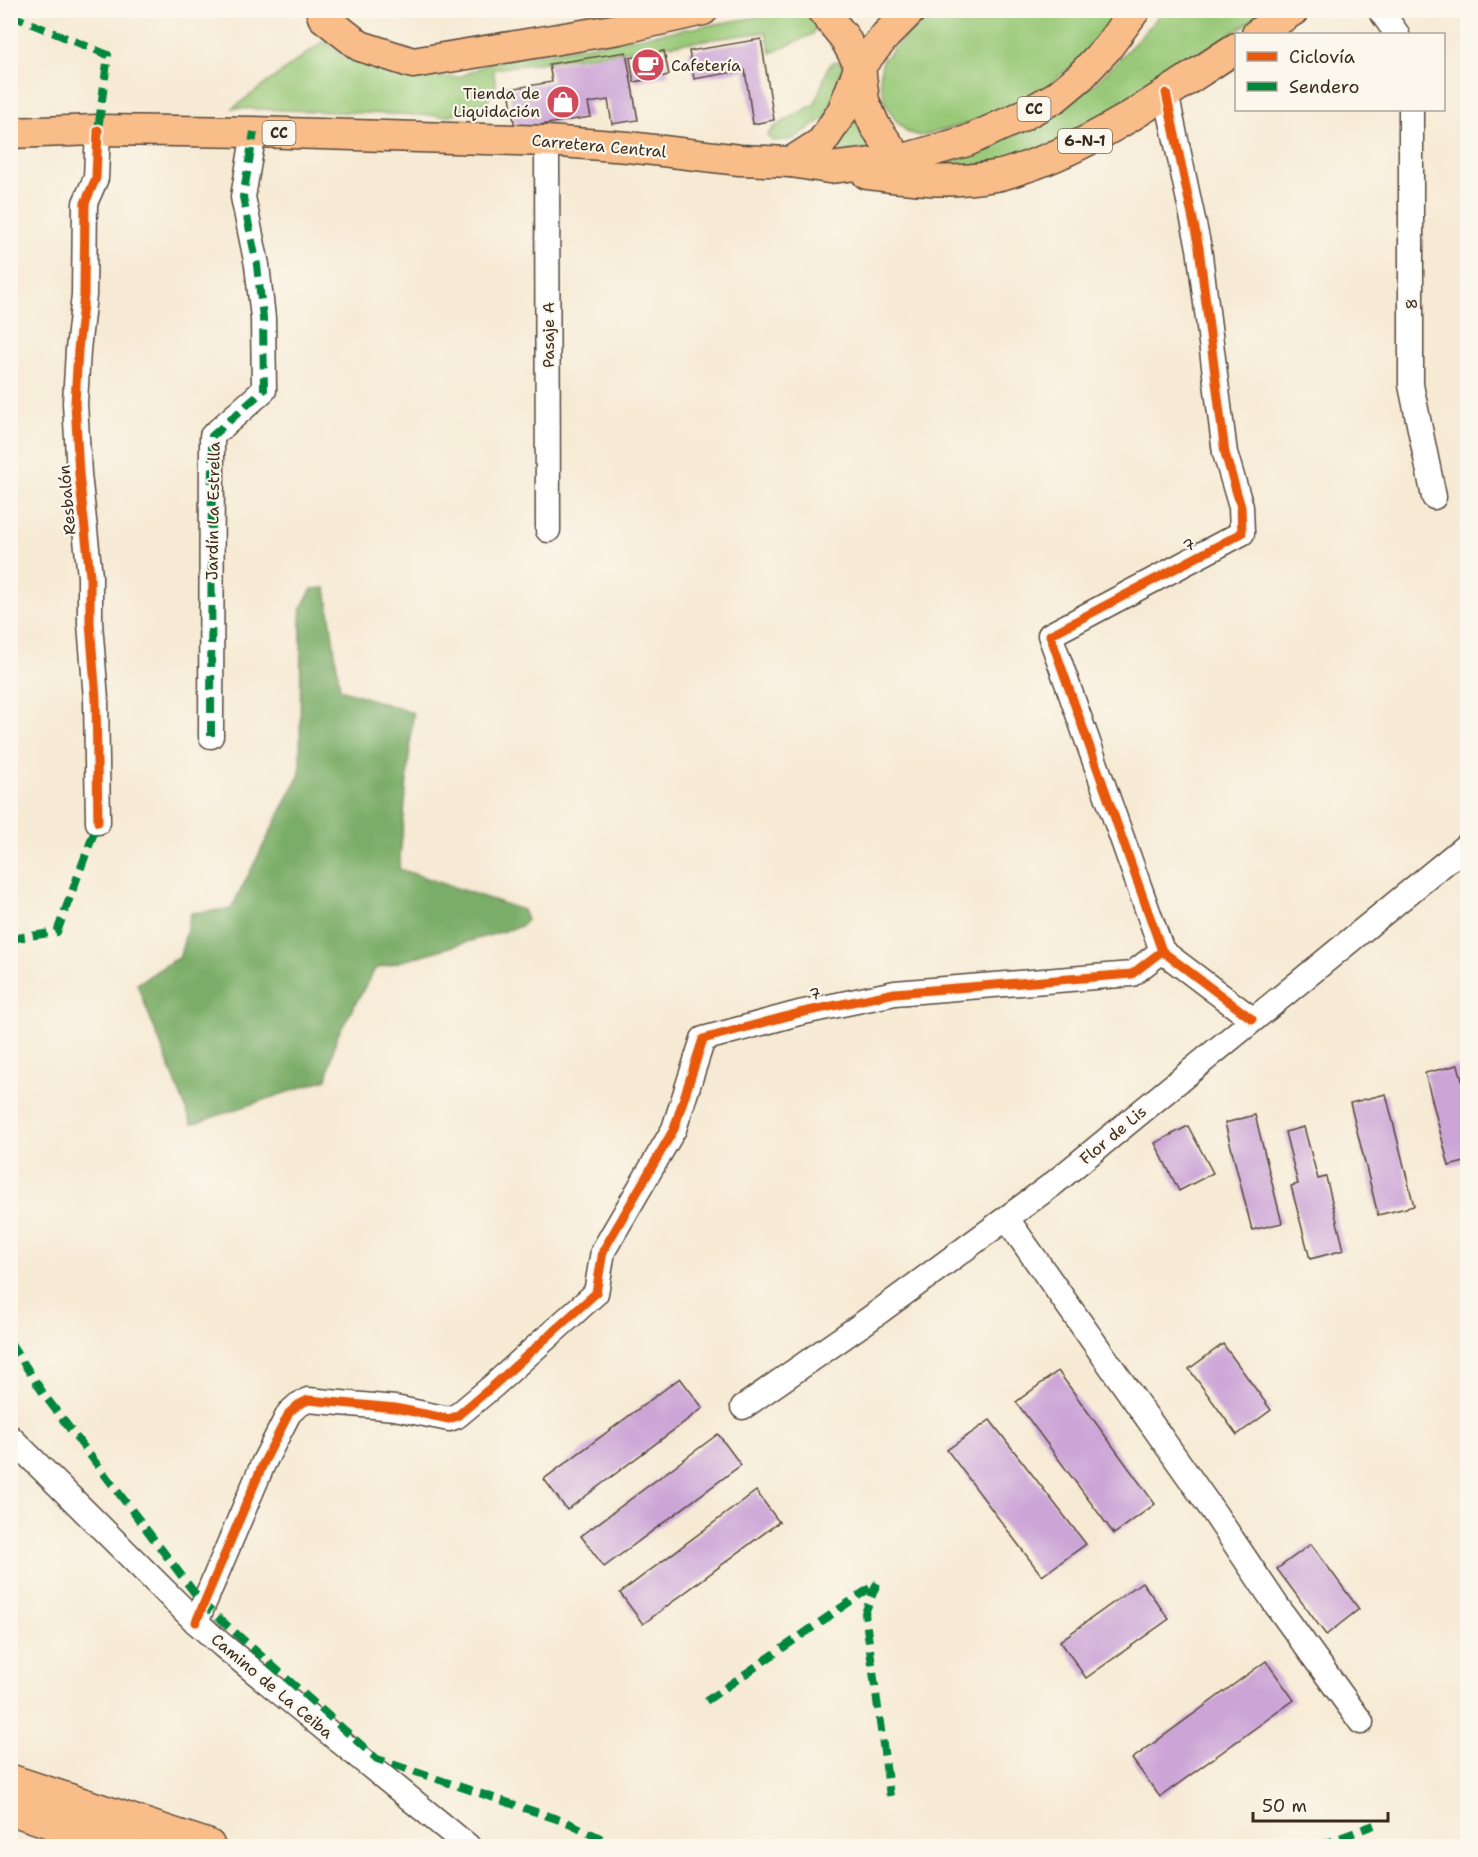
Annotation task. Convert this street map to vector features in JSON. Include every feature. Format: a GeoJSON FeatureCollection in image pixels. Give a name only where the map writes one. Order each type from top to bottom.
{"type":"FeatureCollection","features":[{"type":"Feature","properties":{"kind":"highway"},"geometry":{"type":"LineString","coordinates":[[10,1781],[195,1844]]}},
{"type":"Feature","properties":{"kind":"highway"},"geometry":{"type":"LineString","coordinates":[[10,1808],[123,1846]]}},
{"type":"Feature","properties":{"kind":"main road"},"geometry":{"type":"LineString","coordinates":[[321,10],[323,17],[360,46],[413,63],[619,29],[703,10]]}},
{"type":"Feature","properties":{"kind":"main road"},"geometry":{"type":"LineString","coordinates":[[822,10],[844,37],[860,66],[864,101],[875,126],[907,170]]}},
{"type":"Feature","properties":{"kind":"main road"},"geometry":{"type":"LineString","coordinates":[[791,162],[822,142],[842,112],[860,66],[910,10]]}},
{"type":"Feature","properties":{"kind":"main road","name":"CC"},"geometry":{"type":"LineString","coordinates":[[907,170],[1056,98],[1101,55],[1135,10]]}},
{"type":"Feature","properties":{"kind":"main road"},"geometry":{"type":"LineString","coordinates":[[1259,33],[1294,10]]}},
{"type":"Feature","properties":{"kind":"main road","name":"6-N-1"},"geometry":{"type":"LineString","coordinates":[[907,170],[969,180],[998,176],[1055,157],[1116,125],[1235,49]]}},
{"type":"Feature","properties":{"kind":"main road","name":"Carretera Central"},"geometry":{"type":"LineString","coordinates":[[10,133],[98,130],[254,132],[547,141],[628,147],[740,160],[791,162],[829,168],[907,170]]}},
{"type":"Feature","properties":{"kind":"street"},"geometry":{"type":"LineString","coordinates":[[1380,10],[1396,33]]}},
{"type":"Feature","properties":{"kind":"street","name":"7"},"geometry":{"type":"LineString","coordinates":[[196,1622],[263,1464],[289,1413],[298,1405],[308,1400],[395,1408],[439,1419],[457,1416],[596,1293],[603,1251],[674,1129],[703,1039],[799,1013],[895,993],[1132,974],[1162,951],[1050,635],[1242,533],[1241,507],[1225,453],[1199,248],[1166,93]]}},
{"type":"Feature","properties":{"kind":"street","name":"8"},"geometry":{"type":"LineString","coordinates":[[1411,111],[1411,385],[1434,497]]}},
{"type":"Feature","properties":{"kind":"street","name":"Resbalón"},"geometry":{"type":"LineString","coordinates":[[98,130],[96,178],[85,203],[84,295],[75,403],[79,474],[90,576],[90,623],[96,699],[98,822]]}},
{"type":"Feature","properties":{"kind":"street","name":"Jardín La Estrella"},"geometry":{"type":"LineString","coordinates":[[211,736],[212,436],[264,390],[263,318],[257,265],[243,198],[254,132]]}},
{"type":"Feature","properties":{"kind":"street","name":"Pasaje A"},"geometry":{"type":"LineString","coordinates":[[547,141],[548,530]]}},
{"type":"Feature","properties":{"kind":"street","name":"Flor de Lis"},"geometry":{"type":"LineString","coordinates":[[743,1407],[1008,1219],[1467,844]]}},
{"type":"Feature","properties":{"kind":"street"},"geometry":{"type":"LineString","coordinates":[[1162,951],[1252,1019]]}},
{"type":"Feature","properties":{"kind":"street"},"geometry":{"type":"LineString","coordinates":[[1008,1219],[1214,1510],[1277,1606],[1361,1722]]}},
{"type":"Feature","properties":{"kind":"street","name":"Camino de La Ceiba"},"geometry":{"type":"LineString","coordinates":[[10,1437],[196,1622],[468,1846]]}},
{"type":"Feature","properties":{"kind":"green space"},"geometry":{"type":"Polygon","coordinates":[[[793,11],[811,17],[816,25],[813,34],[771,53],[766,32],[493,69],[496,85],[487,102],[447,116],[233,108],[324,41],[348,58],[406,78],[460,77],[492,62],[793,11]]]}},
{"type":"Feature","properties":{"kind":"green space"},"geometry":{"type":"Polygon","coordinates":[[[929,11],[1120,11],[1089,53],[1045,88],[985,119],[921,136],[907,132],[895,119],[885,102],[880,80],[882,61],[929,11]]]}},
{"type":"Feature","properties":{"kind":"green space"},"geometry":{"type":"Polygon","coordinates":[[[1163,11],[1266,11],[1067,140],[1017,158],[937,173],[919,162],[1043,119],[1097,82],[1163,11]]]}},
{"type":"Feature","properties":{"kind":"green space"},"geometry":{"type":"Polygon","coordinates":[[[838,61],[842,66],[837,89],[825,118],[793,139],[773,141],[767,136],[774,127],[815,104],[828,68],[833,62],[838,61]]]}},
{"type":"Feature","properties":{"kind":"green space"},"geometry":{"type":"Polygon","coordinates":[[[859,114],[873,150],[832,152],[859,114]]]}},
{"type":"Feature","properties":{"kind":"green space"},"geometry":{"type":"Polygon","coordinates":[[[326,588],[340,689],[413,713],[399,869],[523,910],[527,920],[521,926],[375,969],[336,1038],[327,1079],[192,1124],[137,984],[180,956],[191,913],[231,909],[300,774],[301,608],[312,589],[326,588]]]}},
{"type":"Feature","properties":{"kind":"building"},"geometry":{"type":"Polygon","coordinates":[[[761,39],[774,120],[753,124],[745,70],[694,79],[689,51],[761,39]]]}},
{"type":"Feature","properties":{"kind":"building"},"geometry":{"type":"Polygon","coordinates":[[[664,51],[669,75],[634,82],[630,58],[664,51]]]}},
{"type":"Feature","properties":{"kind":"building"},"geometry":{"type":"Polygon","coordinates":[[[626,52],[638,120],[612,124],[608,100],[588,103],[591,117],[515,129],[509,89],[552,82],[549,64],[626,52]]]}},
{"type":"Feature","properties":{"kind":"building"},"geometry":{"type":"Polygon","coordinates":[[[1458,1065],[1468,1102],[1468,1161],[1449,1166],[1425,1073],[1458,1065]]]}},
{"type":"Feature","properties":{"kind":"building"},"geometry":{"type":"Polygon","coordinates":[[[1386,1094],[1414,1206],[1378,1215],[1350,1103],[1386,1094]]]}},
{"type":"Feature","properties":{"kind":"building"},"geometry":{"type":"Polygon","coordinates":[[[1255,1115],[1282,1223],[1252,1230],[1225,1123],[1255,1115]]]}},
{"type":"Feature","properties":{"kind":"building"},"geometry":{"type":"Polygon","coordinates":[[[1188,1126],[1213,1173],[1179,1191],[1155,1143],[1188,1126]]]}},
{"type":"Feature","properties":{"kind":"building"},"geometry":{"type":"Polygon","coordinates":[[[1304,1127],[1318,1179],[1326,1177],[1344,1250],[1310,1259],[1291,1186],[1298,1184],[1285,1132],[1304,1127]]]}},
{"type":"Feature","properties":{"kind":"building"},"geometry":{"type":"Polygon","coordinates":[[[1223,1344],[1271,1410],[1237,1435],[1189,1369],[1223,1344]]]}},
{"type":"Feature","properties":{"kind":"building"},"geometry":{"type":"Polygon","coordinates":[[[1058,1371],[1155,1504],[1114,1534],[1016,1402],[1058,1371]]]}},
{"type":"Feature","properties":{"kind":"building"},"geometry":{"type":"Polygon","coordinates":[[[680,1378],[703,1408],[567,1510],[544,1479],[680,1378]]]}},
{"type":"Feature","properties":{"kind":"building"},"geometry":{"type":"Polygon","coordinates":[[[990,1420],[1086,1544],[1042,1576],[947,1450],[990,1420]]]}},
{"type":"Feature","properties":{"kind":"building"},"geometry":{"type":"Polygon","coordinates":[[[718,1434],[741,1465],[604,1567],[581,1536],[718,1434]]]}},
{"type":"Feature","properties":{"kind":"building"},"geometry":{"type":"Polygon","coordinates":[[[756,1491],[779,1522],[643,1624],[620,1593],[756,1491]]]}},
{"type":"Feature","properties":{"kind":"building"},"geometry":{"type":"Polygon","coordinates":[[[1311,1544],[1359,1609],[1326,1635],[1277,1569],[1311,1544]]]}},
{"type":"Feature","properties":{"kind":"building"},"geometry":{"type":"Polygon","coordinates":[[[1142,1582],[1169,1619],[1086,1678],[1060,1641],[1142,1582]]]}},
{"type":"Feature","properties":{"kind":"building"},"geometry":{"type":"Polygon","coordinates":[[[1266,1661],[1294,1700],[1160,1797],[1132,1759],[1266,1661]]]}},
{"type":"Feature","properties":{"kind":"marked path"},"geometry":{"type":"LineString","coordinates":[[10,15],[108,55],[98,130]]}},
{"type":"Feature","properties":{"kind":"marked path"},"geometry":{"type":"LineString","coordinates":[[211,736],[212,436],[264,390],[263,318],[257,265],[243,197],[254,132]]}},
{"type":"Feature","properties":{"kind":"marked path"},"geometry":{"type":"LineString","coordinates":[[10,939],[57,932],[98,822]]}},
{"type":"Feature","properties":{"kind":"marked path"},"geometry":{"type":"LineString","coordinates":[[10,1342],[45,1396],[203,1604],[377,1759],[569,1823],[617,1846]]}},
{"type":"Feature","properties":{"kind":"marked path"},"geometry":{"type":"LineString","coordinates":[[877,1583],[865,1613],[890,1796]]}},
{"type":"Feature","properties":{"kind":"marked path"},"geometry":{"type":"LineString","coordinates":[[706,1701],[877,1583]]}},
{"type":"Feature","properties":{"kind":"marked path"},"geometry":{"type":"LineString","coordinates":[[1319,1846],[1374,1825]]}},
{"type":"Feature","properties":{"kind":"cycle path"},"geometry":{"type":"LineString","coordinates":[[1166,93],[1199,248],[1225,453],[1241,507],[1242,533],[1050,635],[1162,951],[1252,1019]]}},
{"type":"Feature","properties":{"kind":"cycle path"},"geometry":{"type":"LineString","coordinates":[[98,130],[96,178],[85,203],[84,295],[75,403],[79,474],[90,576],[90,623],[96,699],[98,822]]}},
{"type":"Feature","properties":{"kind":"cycle path"},"geometry":{"type":"LineString","coordinates":[[196,1622],[263,1464],[289,1413],[298,1405],[308,1400],[395,1408],[449,1419],[457,1416],[596,1293],[603,1251],[674,1129],[703,1039],[799,1013],[895,993],[1132,974],[1162,951]]}},
{"type":"Feature","properties":{"kind":"place","name":"Cafetería"},"geometry":{"type":"Point","coordinates":[648,65]}},
{"type":"Feature","properties":{"kind":"place","name":"Tienda de Liquidación"},"geometry":{"type":"Point","coordinates":[563,102]}}]}
